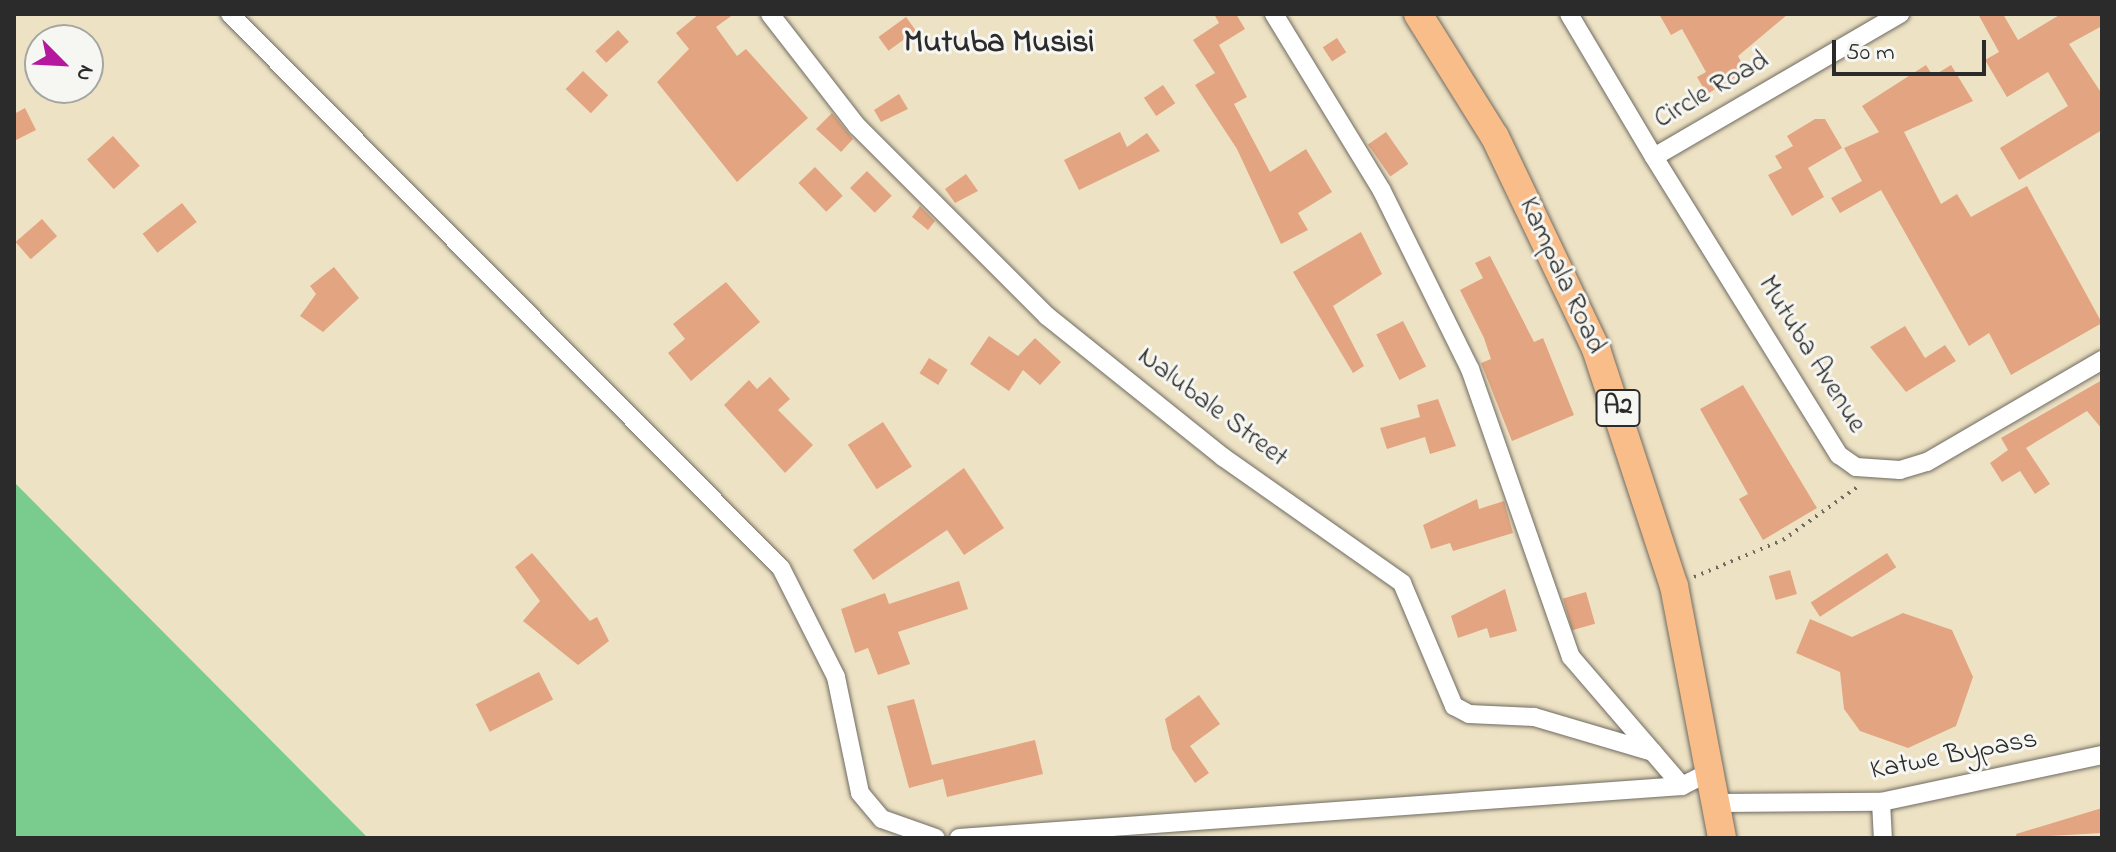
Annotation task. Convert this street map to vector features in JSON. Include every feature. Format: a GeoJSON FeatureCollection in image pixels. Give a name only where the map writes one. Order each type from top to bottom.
{"type":"FeatureCollection","features":[{"type":"Feature","properties":{"kind":"main road","name":"Kampala Road"},"geometry":{"type":"LineString","coordinates":[[1424,16],[1553,249],[1640,468],[1674,586],[1719,803],[1722,838]]}},
{"type":"Feature","properties":{"kind":"street"},"geometry":{"type":"LineString","coordinates":[[230,14],[781,568],[836,677],[860,793],[882,819],[936,838]]}},
{"type":"Feature","properties":{"kind":"street","name":"Nalubale Street"},"geometry":{"type":"LineString","coordinates":[[770,14],[857,126],[1047,316],[1223,457],[1402,583],[1454,706],[1469,714],[1534,717],[1653,752]]}},
{"type":"Feature","properties":{"kind":"street"},"geometry":{"type":"LineString","coordinates":[[1274,14],[1382,191],[1470,369],[1567,649],[1682,786]]}},
{"type":"Feature","properties":{"kind":"street","name":"Circle Road"},"geometry":{"type":"LineString","coordinates":[[1569,14],[1654,157],[1900,14]]}},
{"type":"Feature","properties":{"kind":"street","name":"Mutuba Avenue"},"geometry":{"type":"LineString","coordinates":[[1654,157],[1839,455],[1879,471]]}},
{"type":"Feature","properties":{"kind":"street"},"geometry":{"type":"LineString","coordinates":[[1879,471],[1927,462],[2102,360]]}},
{"type":"Feature","properties":{"kind":"street","name":"Katwe Bypass"},"geometry":{"type":"LineString","coordinates":[[1719,803],[1881,802],[2102,755]]}},
{"type":"Feature","properties":{"kind":"street"},"geometry":{"type":"LineString","coordinates":[[959,838],[1682,786],[1712,771]]}},
{"type":"Feature","properties":{"kind":"street"},"geometry":{"type":"LineString","coordinates":[[1881,802],[1883,838]]}},
{"type":"Feature","properties":{"kind":"path"},"geometry":{"type":"LineString","coordinates":[[1674,586],[1783,540],[1879,471]]}},
{"type":"Feature","properties":{"kind":"green space"},"geometry":{"type":"Polygon","coordinates":[[[14,482],[368,838],[14,838],[14,482]]]}},
{"type":"Feature","properties":{"kind":"building"},"geometry":{"type":"Polygon","coordinates":[[[699,14],[734,14],[716,27],[737,56],[746,49],[808,118],[737,182],[657,82],[689,49],[676,33],[699,14]]]}},
{"type":"Feature","properties":{"kind":"building"},"geometry":{"type":"Polygon","coordinates":[[[1214,14],[1236,14],[1245,29],[1219,45],[1247,97],[1234,104],[1270,172],[1306,149],[1332,192],[1298,213],[1308,230],[1281,244],[1237,149],[1195,85],[1215,73],[1193,40],[1219,23],[1214,14]]]}},
{"type":"Feature","properties":{"kind":"building"},"geometry":{"type":"Polygon","coordinates":[[[1659,14],[1788,14],[1738,56],[1746,71],[1707,94],[1697,77],[1706,72],[1682,29],[1671,35],[1659,14]]]}},
{"type":"Feature","properties":{"kind":"building"},"geometry":{"type":"Polygon","coordinates":[[[1978,14],[2003,14],[2018,40],[2061,14],[2102,14],[2102,26],[2069,44],[2102,94],[2102,130],[2019,180],[2000,148],[2068,106],[2048,72],[2007,97],[1985,60],[1999,52],[1978,14]]]}},
{"type":"Feature","properties":{"kind":"building"},"geometry":{"type":"Polygon","coordinates":[[[906,17],[916,31],[888,51],[878,37],[906,17]]]}},
{"type":"Feature","properties":{"kind":"building"},"geometry":{"type":"Polygon","coordinates":[[[618,30],[629,42],[606,63],[595,51],[618,30]]]}},
{"type":"Feature","properties":{"kind":"building"},"geometry":{"type":"Polygon","coordinates":[[[1337,38],[1346,52],[1332,62],[1323,47],[1337,38]]]}},
{"type":"Feature","properties":{"kind":"building"},"geometry":{"type":"Polygon","coordinates":[[[1926,65],[1933,76],[1951,65],[1973,101],[1904,132],[1941,204],[1957,194],[1971,217],[2027,186],[2102,323],[2011,375],[1989,333],[1969,346],[1881,190],[1840,213],[1831,198],[1862,181],[1844,148],[1879,132],[1862,106],[1926,65]]]}},
{"type":"Feature","properties":{"kind":"building"},"geometry":{"type":"Polygon","coordinates":[[[583,71],[608,95],[591,113],[566,89],[583,71]]]}},
{"type":"Feature","properties":{"kind":"building"},"geometry":{"type":"Polygon","coordinates":[[[1163,85],[1175,103],[1156,116],[1144,98],[1163,85]]]}},
{"type":"Feature","properties":{"kind":"building"},"geometry":{"type":"Polygon","coordinates":[[[899,94],[908,109],[881,122],[874,110],[899,94]]]}},
{"type":"Feature","properties":{"kind":"building"},"geometry":{"type":"Polygon","coordinates":[[[25,108],[36,130],[14,141],[14,114],[25,108]]]}},
{"type":"Feature","properties":{"kind":"building"},"geometry":{"type":"Polygon","coordinates":[[[832,113],[853,139],[841,152],[816,129],[832,113]]]}},
{"type":"Feature","properties":{"kind":"building"},"geometry":{"type":"Polygon","coordinates":[[[1815,119],[1825,119],[1842,148],[1808,168],[1824,197],[1792,216],[1768,175],[1782,168],[1775,156],[1793,146],[1787,136],[1815,119]]]}},
{"type":"Feature","properties":{"kind":"building"},"geometry":{"type":"Polygon","coordinates":[[[1120,132],[1127,147],[1147,133],[1160,151],[1079,190],[1064,160],[1120,132]]]}},
{"type":"Feature","properties":{"kind":"building"},"geometry":{"type":"Polygon","coordinates":[[[1386,132],[1408,164],[1390,177],[1368,145],[1386,132]]]}},
{"type":"Feature","properties":{"kind":"building"},"geometry":{"type":"Polygon","coordinates":[[[113,136],[140,166],[114,189],[87,159],[113,136]]]}},
{"type":"Feature","properties":{"kind":"building"},"geometry":{"type":"Polygon","coordinates":[[[815,167],[843,196],[826,212],[798,183],[815,167]]]}},
{"type":"Feature","properties":{"kind":"building"},"geometry":{"type":"Polygon","coordinates":[[[867,171],[892,196],[875,213],[850,188],[867,171]]]}},
{"type":"Feature","properties":{"kind":"building"},"geometry":{"type":"Polygon","coordinates":[[[966,174],[978,191],[955,203],[945,189],[966,174]]]}},
{"type":"Feature","properties":{"kind":"building"},"geometry":{"type":"Polygon","coordinates":[[[182,203],[197,222],[157,253],[143,234],[182,203]]]}},
{"type":"Feature","properties":{"kind":"building"},"geometry":{"type":"Polygon","coordinates":[[[920,206],[935,221],[928,230],[912,217],[920,206]]]}},
{"type":"Feature","properties":{"kind":"building"},"geometry":{"type":"Polygon","coordinates":[[[42,219],[57,236],[31,259],[16,242],[42,219]]]}},
{"type":"Feature","properties":{"kind":"building"},"geometry":{"type":"Polygon","coordinates":[[[1361,232],[1382,274],[1333,306],[1364,366],[1353,373],[1293,272],[1361,232]]]}},
{"type":"Feature","properties":{"kind":"building"},"geometry":{"type":"Polygon","coordinates":[[[1490,256],[1534,342],[1543,338],[1574,415],[1512,441],[1481,363],[1491,359],[1484,338],[1460,290],[1483,278],[1475,263],[1490,256]]]}},
{"type":"Feature","properties":{"kind":"building"},"geometry":{"type":"Polygon","coordinates":[[[334,267],[359,298],[323,332],[300,316],[316,294],[310,286],[334,267]]]}},
{"type":"Feature","properties":{"kind":"building"},"geometry":{"type":"Polygon","coordinates":[[[726,282],[760,322],[691,381],[668,353],[685,339],[673,324],[726,282]]]}},
{"type":"Feature","properties":{"kind":"building"},"geometry":{"type":"Polygon","coordinates":[[[1403,321],[1426,366],[1399,380],[1376,335],[1403,321]]]}},
{"type":"Feature","properties":{"kind":"building"},"geometry":{"type":"Polygon","coordinates":[[[1905,326],[1925,358],[1945,345],[1956,361],[1906,392],[1870,347],[1905,326]]]}},
{"type":"Feature","properties":{"kind":"building"},"geometry":{"type":"Polygon","coordinates":[[[989,336],[1018,356],[1035,338],[1061,362],[1040,385],[1023,370],[1009,391],[970,364],[989,336]]]}},
{"type":"Feature","properties":{"kind":"building"},"geometry":{"type":"Polygon","coordinates":[[[929,358],[948,370],[938,385],[919,373],[929,358]]]}},
{"type":"Feature","properties":{"kind":"building"},"geometry":{"type":"Polygon","coordinates":[[[770,377],[790,399],[778,410],[813,445],[785,473],[724,405],[749,380],[757,389],[770,377]]]}},
{"type":"Feature","properties":{"kind":"building"},"geometry":{"type":"Polygon","coordinates":[[[2102,380],[2102,429],[2087,411],[2026,448],[2050,484],[2035,494],[2020,471],[2002,482],[1990,463],[2008,450],[2001,438],[2102,380]]]}},
{"type":"Feature","properties":{"kind":"building"},"geometry":{"type":"Polygon","coordinates":[[[1743,385],[1817,508],[1763,540],[1739,499],[1748,494],[1700,409],[1743,385]]]}},
{"type":"Feature","properties":{"kind":"building"},"geometry":{"type":"Polygon","coordinates":[[[1438,399],[1456,446],[1430,454],[1425,437],[1387,449],[1380,428],[1420,417],[1417,405],[1438,399]]]}},
{"type":"Feature","properties":{"kind":"building"},"geometry":{"type":"Polygon","coordinates":[[[883,422],[912,466],[877,489],[848,445],[883,422]]]}},
{"type":"Feature","properties":{"kind":"building"},"geometry":{"type":"Polygon","coordinates":[[[964,468],[1004,528],[964,555],[947,530],[873,580],[853,550],[964,468]]]}},
{"type":"Feature","properties":{"kind":"building"},"geometry":{"type":"Polygon","coordinates":[[[1477,499],[1479,509],[1504,501],[1513,533],[1453,551],[1450,543],[1431,549],[1423,525],[1477,499]]]}},
{"type":"Feature","properties":{"kind":"building"},"geometry":{"type":"Polygon","coordinates":[[[532,553],[590,621],[597,617],[609,641],[578,665],[523,621],[540,601],[515,567],[532,553]]]}},
{"type":"Feature","properties":{"kind":"building"},"geometry":{"type":"Polygon","coordinates":[[[1887,553],[1896,567],[1820,617],[1811,603],[1887,553]]]}},
{"type":"Feature","properties":{"kind":"building"},"geometry":{"type":"Polygon","coordinates":[[[1790,570],[1797,594],[1776,600],[1769,576],[1790,570]]]}},
{"type":"Feature","properties":{"kind":"building"},"geometry":{"type":"Polygon","coordinates":[[[959,581],[968,609],[898,632],[910,664],[878,675],[868,648],[855,653],[841,609],[885,593],[889,604],[959,581]]]}},
{"type":"Feature","properties":{"kind":"building"},"geometry":{"type":"Polygon","coordinates":[[[1505,589],[1517,631],[1490,638],[1487,628],[1458,638],[1451,616],[1505,589]]]}},
{"type":"Feature","properties":{"kind":"building"},"geometry":{"type":"Polygon","coordinates":[[[1586,592],[1595,624],[1572,630],[1563,599],[1586,592]]]}},
{"type":"Feature","properties":{"kind":"building"},"geometry":{"type":"Polygon","coordinates":[[[1903,613],[1952,630],[1973,677],[1956,726],[1908,748],[1860,731],[1844,709],[1840,672],[1796,653],[1810,619],[1852,637],[1903,613]]]}},
{"type":"Feature","properties":{"kind":"building"},"geometry":{"type":"Polygon","coordinates":[[[539,672],[553,700],[490,732],[476,704],[539,672]]]}},
{"type":"Feature","properties":{"kind":"building"},"geometry":{"type":"Polygon","coordinates":[[[1199,695],[1220,724],[1190,746],[1209,773],[1195,783],[1172,749],[1165,719],[1199,695]]]}},
{"type":"Feature","properties":{"kind":"building"},"geometry":{"type":"Polygon","coordinates":[[[914,699],[932,765],[1035,740],[1043,774],[947,797],[943,779],[909,788],[887,706],[914,699]]]}},
{"type":"Feature","properties":{"kind":"building"},"geometry":{"type":"Polygon","coordinates":[[[2102,808],[2102,833],[2017,838],[2016,834],[2102,808]]]}},
{"type":"Feature","properties":{"kind":"district","name":"Mutuba Musisi"},"geometry":{"type":"Point","coordinates":[999,44]}}]}
